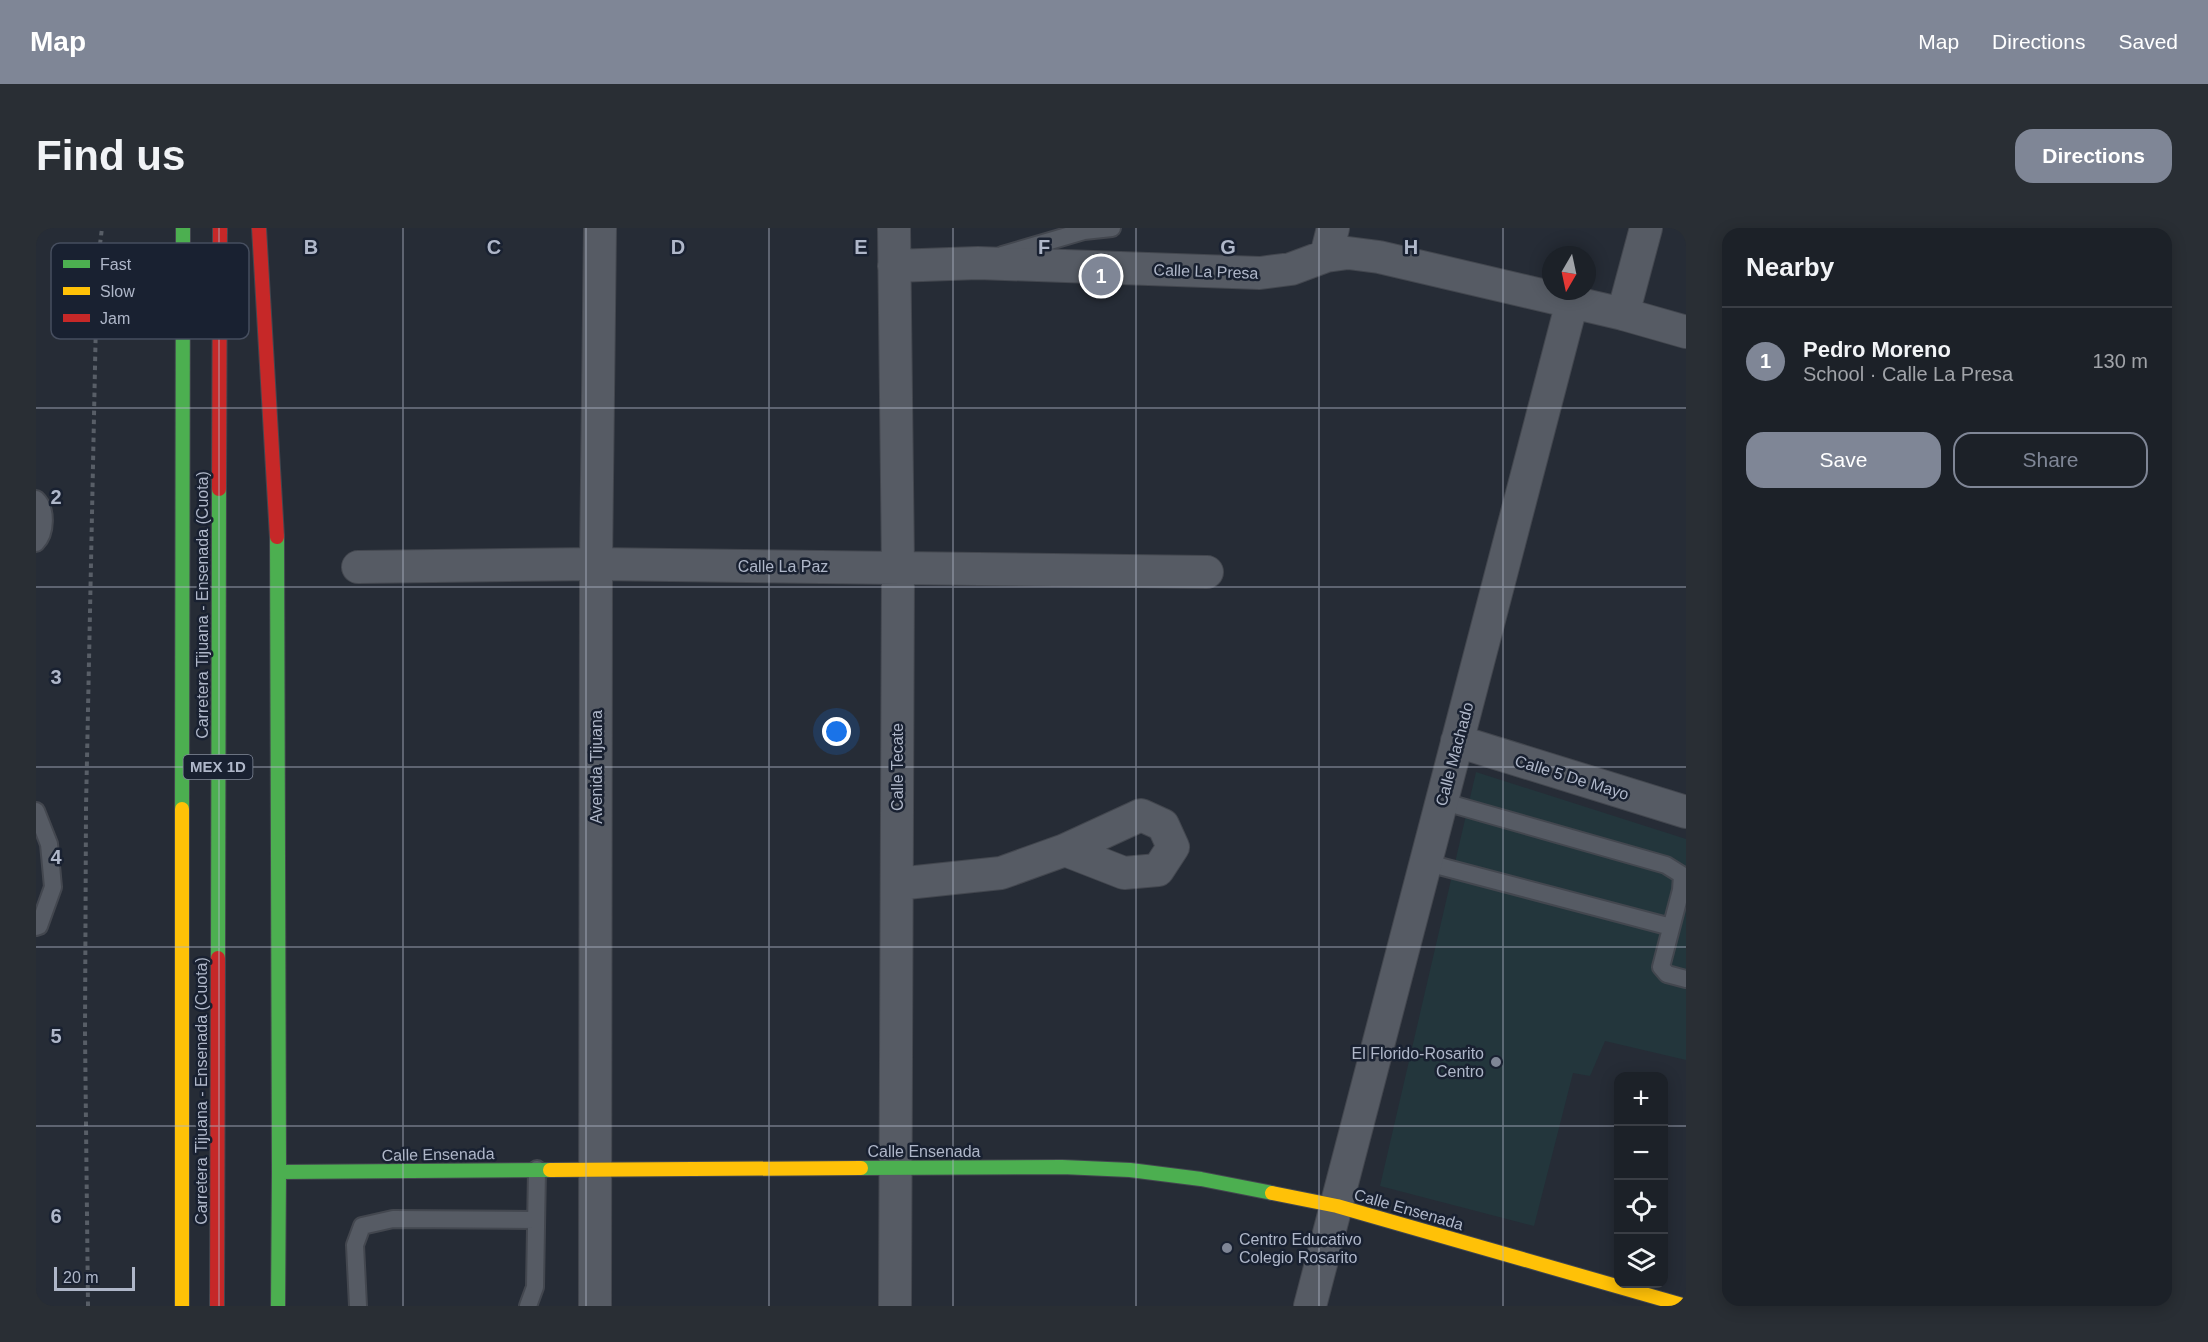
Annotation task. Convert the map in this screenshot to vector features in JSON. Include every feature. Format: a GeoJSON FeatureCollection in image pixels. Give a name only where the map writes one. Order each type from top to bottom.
{"type":"FeatureCollection","features":[{"type":"Feature","properties":{"kind":"main road","name":"Carretera Tijuana - Ensenada (Cuota)"},"geometry":{"type":"LineString","coordinates":[[183,228],[183,243]]}},
{"type":"Feature","properties":{"kind":"main road","name":"Carretera Tijuana - Ensenada (Cuota)"},"geometry":{"type":"LineString","coordinates":[[220,228],[220,243]]}},
{"type":"Feature","properties":{"kind":"main road"},"geometry":{"type":"LineString","coordinates":[[260,228],[278,546],[278,1306]]}},
{"type":"Feature","properties":{"kind":"main road","name":"Carretera Tijuana - Ensenada (Cuota)"},"geometry":{"type":"LineString","coordinates":[[182,1306],[183,339]]}},
{"type":"Feature","properties":{"kind":"main road","name":"Carretera Tijuana - Ensenada (Cuota)"},"geometry":{"type":"LineString","coordinates":[[217,1306],[220,339]]}},
{"type":"Feature","properties":{"kind":"main road","name":"Calle Ensenada"},"geometry":{"type":"LineString","coordinates":[[279,1172],[1062,1167],[1130,1170],[1201,1179],[1337,1206],[1686,1306]]}},
{"type":"Feature","properties":{"kind":"street","name":"Avenida Tijuana"},"geometry":{"type":"LineString","coordinates":[[595,1306],[596,564],[600,228]]}},
{"type":"Feature","properties":{"kind":"street","name":"Calle Tecate"},"geometry":{"type":"LineString","coordinates":[[894,228],[898,567],[895,1306]]}},
{"type":"Feature","properties":{"kind":"street"},"geometry":{"type":"LineString","coordinates":[[1623,314],[1646,228]]}},
{"type":"Feature","properties":{"kind":"street","name":"Calle La Presa"},"geometry":{"type":"LineString","coordinates":[[894,266],[978,263],[1260,273],[1291,269],[1330,242],[1348,253],[1379,257],[1572,302],[1686,332]]}},
{"type":"Feature","properties":{"kind":"street","name":"Calle Machado"},"geometry":{"type":"LineString","coordinates":[[1310,1306],[1424,862],[1572,302]]}},
{"type":"Feature","properties":{"kind":"street","name":"Calle La Paz"},"geometry":{"type":"LineString","coordinates":[[358,567],[596,564],[1207,572]]}},
{"type":"Feature","properties":{"kind":"street","name":"Calle 5 De Mayo"},"geometry":{"type":"LineString","coordinates":[[1457,741],[1686,812]]}},
{"type":"Feature","properties":{"kind":"street"},"geometry":{"type":"LineString","coordinates":[[897,884],[1001,873],[1065,850]]}},
{"type":"Feature","properties":{"kind":"lane"},"geometry":{"type":"LineString","coordinates":[[978,263],[1084,231],[1112,228]]}},
{"type":"Feature","properties":{"kind":"lane"},"geometry":{"type":"LineString","coordinates":[[36,498],[41,503],[43,516],[43,534],[36,543]]}},
{"type":"Feature","properties":{"kind":"lane"},"geometry":{"type":"LineString","coordinates":[[1441,801],[1666,865],[1682,875],[1677,917],[1661,967],[1667,974],[1686,979]]}},
{"type":"Feature","properties":{"kind":"lane"},"geometry":{"type":"LineString","coordinates":[[36,811],[43,844],[44,887],[39,926],[36,927]]}},
{"type":"Feature","properties":{"kind":"lane"},"geometry":{"type":"LineString","coordinates":[[1424,862],[1677,917]]}},
{"type":"Feature","properties":{"kind":"lane"},"geometry":{"type":"LineString","coordinates":[[528,1306],[535,1287],[537,1169]]}},
{"type":"Feature","properties":{"kind":"lane"},"geometry":{"type":"LineString","coordinates":[[358,1306],[355,1245],[362,1226],[393,1219],[536,1220]]}},
{"type":"Feature","properties":{"kind":"path"},"geometry":{"type":"LineString","coordinates":[[100,243],[102,228]]}},
{"type":"Feature","properties":{"kind":"path"},"geometry":{"type":"LineString","coordinates":[[88,1306],[85,1033],[86,808],[95,339]]}},
{"type":"Feature","properties":{"kind":"shaded area"},"geometry":{"type":"Polygon","coordinates":[[[1476,772],[1686,839],[1686,1060],[1605,1041],[1590,1076],[1573,1073],[1534,1226],[1380,1186],[1476,772]]]}},
{"type":"Feature","properties":{"kind":"traffic: fast"},"geometry":{"type":"LineString","coordinates":[[183,228],[183,243]]}},
{"type":"Feature","properties":{"kind":"traffic: fast"},"geometry":{"type":"LineString","coordinates":[[182,809],[183,339]]}},
{"type":"Feature","properties":{"kind":"traffic: fast"},"geometry":{"type":"LineString","coordinates":[[218,958],[219,489]]}},
{"type":"Feature","properties":{"kind":"traffic: fast"},"geometry":{"type":"LineString","coordinates":[[277,537],[279,1172]]}},
{"type":"Feature","properties":{"kind":"traffic: fast"},"geometry":{"type":"LineString","coordinates":[[861,1168],[1062,1167],[1130,1170],[1201,1179],[1272,1193]]}},
{"type":"Feature","properties":{"kind":"traffic: fast"},"geometry":{"type":"LineString","coordinates":[[278,1306],[279,1172],[550,1170]]}},
{"type":"Feature","properties":{"kind":"traffic: slow"},"geometry":{"type":"LineString","coordinates":[[182,809],[182,1306]]}},
{"type":"Feature","properties":{"kind":"traffic: slow"},"geometry":{"type":"LineString","coordinates":[[550,1170],[861,1168]]}},
{"type":"Feature","properties":{"kind":"traffic: slow"},"geometry":{"type":"LineString","coordinates":[[1272,1193],[1337,1206],[1686,1306]]}},
{"type":"Feature","properties":{"kind":"traffic: jam"},"geometry":{"type":"LineString","coordinates":[[220,228],[220,243]]}},
{"type":"Feature","properties":{"kind":"traffic: jam"},"geometry":{"type":"LineString","coordinates":[[259,228],[277,537]]}},
{"type":"Feature","properties":{"kind":"traffic: jam"},"geometry":{"type":"LineString","coordinates":[[219,489],[220,339]]}},
{"type":"Feature","properties":{"kind":"traffic: jam"},"geometry":{"type":"LineString","coordinates":[[217,1306],[218,958]]}},
{"type":"Feature","properties":{"kind":"place","name":"Pedro Moreno"},"geometry":{"type":"Point","coordinates":[1101,276]}},
{"type":"Feature","properties":{"kind":"place","name":"El Florido-Rosarito Centro"},"geometry":{"type":"Point","coordinates":[1496,1062]}},
{"type":"Feature","properties":{"kind":"place","name":"Centro Educativo Colegio Rosarito"},"geometry":{"type":"Point","coordinates":[1227,1248]}}]}
